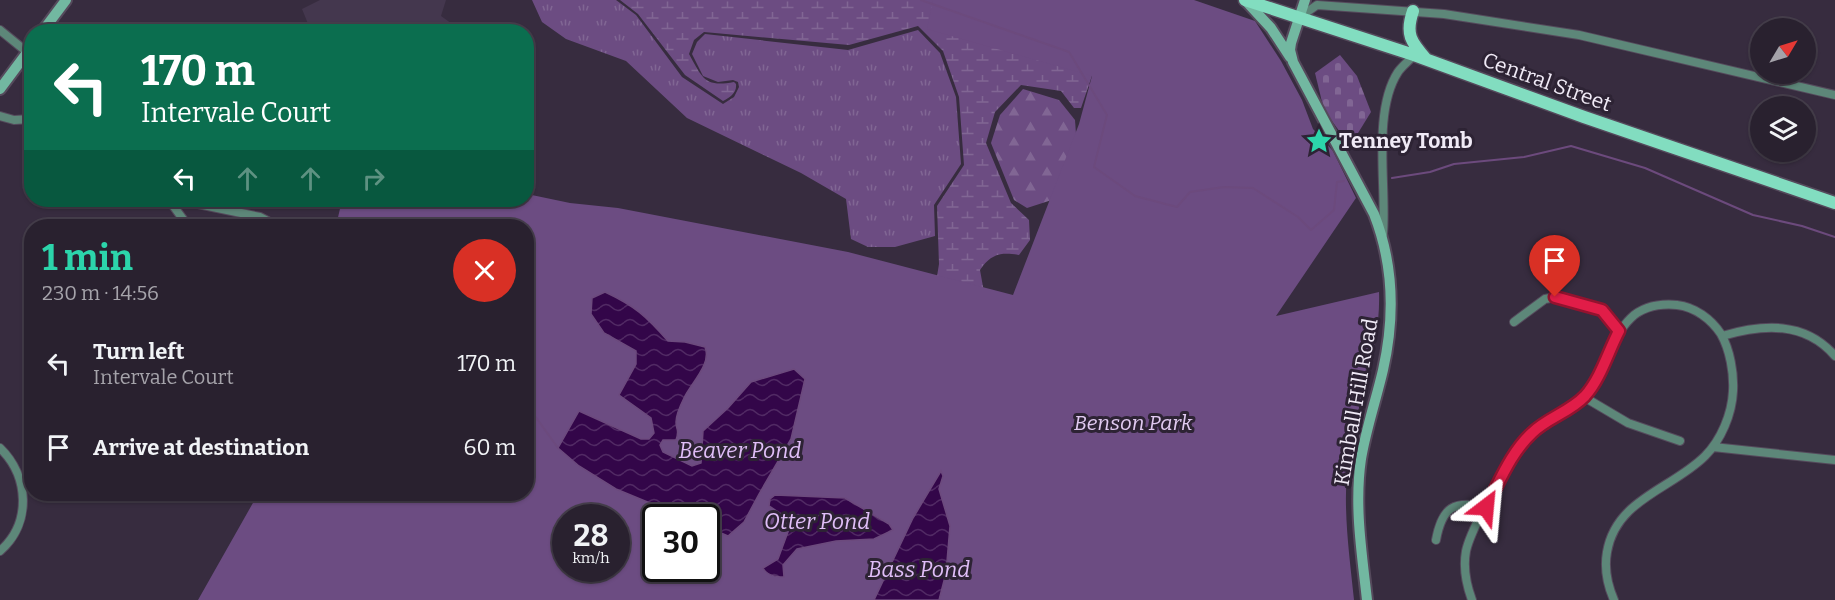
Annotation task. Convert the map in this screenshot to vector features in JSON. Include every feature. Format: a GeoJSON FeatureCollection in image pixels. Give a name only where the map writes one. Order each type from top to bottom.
{"type":"FeatureCollection","features":[{"type":"Feature","properties":{"kind":"main road","name":"Central Street"},"geometry":{"type":"LineString","coordinates":[[1245,0],[1420,58],[1835,203]]}},
{"type":"Feature","properties":{"kind":"main road"},"geometry":{"type":"LineString","coordinates":[[1413,11],[1408,30],[1420,58]]}},
{"type":"Feature","properties":{"kind":"street"},"geometry":{"type":"LineString","coordinates":[[48,24],[66,0]]}},
{"type":"Feature","properties":{"kind":"street","name":"Kimball Hill Road"},"geometry":{"type":"LineString","coordinates":[[1245,0],[1271,28],[1293,62],[1365,195],[1383,236],[1391,292],[1390,332],[1383,372],[1364,440],[1359,481],[1367,600]]}},
{"type":"Feature","properties":{"kind":"street"},"geometry":{"type":"LineString","coordinates":[[1293,62],[1291,43],[1305,0]]}},
{"type":"Feature","properties":{"kind":"street"},"geometry":{"type":"LineString","coordinates":[[1298,18],[1317,5],[1413,11],[1484,19],[1579,35],[1835,95]]}},
{"type":"Feature","properties":{"kind":"street"},"geometry":{"type":"LineString","coordinates":[[0,30],[24,46]]}},
{"type":"Feature","properties":{"kind":"street"},"geometry":{"type":"LineString","coordinates":[[0,89],[24,56]]}},
{"type":"Feature","properties":{"kind":"street"},"geometry":{"type":"LineString","coordinates":[[1383,236],[1382,133],[1387,99],[1399,70],[1420,58]]}},
{"type":"Feature","properties":{"kind":"street"},"geometry":{"type":"LineString","coordinates":[[0,116],[14,120],[24,119]]}},
{"type":"Feature","properties":{"kind":"street"},"geometry":{"type":"LineString","coordinates":[[212,207],[264,219]]}},
{"type":"Feature","properties":{"kind":"street"},"geometry":{"type":"LineString","coordinates":[[1514,322],[1545,299],[1555,297],[1602,310],[1619,331]]}},
{"type":"Feature","properties":{"kind":"street"},"geometry":{"type":"LineString","coordinates":[[1472,600],[1466,575],[1466,552],[1474,529],[1524,441],[1540,426],[1584,397],[1596,380],[1619,331],[1637,314],[1660,305],[1676,305],[1700,313],[1714,325],[1722,336],[1732,372],[1733,398],[1729,413],[1713,447],[1694,466],[1632,506],[1617,526],[1610,540],[1605,571],[1614,600]]}},
{"type":"Feature","properties":{"kind":"street"},"geometry":{"type":"LineString","coordinates":[[1722,336],[1752,328],[1790,329],[1809,335],[1826,346],[1835,356]]}},
{"type":"Feature","properties":{"kind":"street"},"geometry":{"type":"LineString","coordinates":[[1584,397],[1628,423],[1680,441]]}},
{"type":"Feature","properties":{"kind":"street"},"geometry":{"type":"LineString","coordinates":[[1713,447],[1835,460]]}},
{"type":"Feature","properties":{"kind":"street"},"geometry":{"type":"LineString","coordinates":[[0,448],[11,461],[19,476],[23,499],[18,527],[0,551]]}},
{"type":"Feature","properties":{"kind":"street"},"geometry":{"type":"LineString","coordinates":[[1436,540],[1441,521],[1455,506],[1468,504],[1486,507]]}},
{"type":"Feature","properties":{"kind":"shaded area"},"geometry":{"type":"Polygon","coordinates":[[[320,0],[446,0],[441,16],[452,24],[308,24],[302,9],[320,0]]]}},
{"type":"Feature","properties":{"kind":"green space"},"geometry":{"type":"Polygon","coordinates":[[[532,0],[616,0],[636,15],[682,77],[723,104],[734,97],[739,87],[738,82],[733,80],[718,82],[703,76],[692,54],[697,42],[705,34],[848,50],[918,30],[940,53],[956,97],[961,164],[934,205],[935,236],[895,247],[868,247],[851,239],[846,199],[801,173],[687,118],[626,61],[566,39],[542,22],[532,0]]]}},
{"type":"Feature","properties":{"kind":"green space"},"geometry":{"type":"Polygon","coordinates":[[[620,0],[1067,0],[1095,67],[1081,108],[1074,108],[1061,91],[1021,85],[995,112],[986,143],[1011,203],[1029,220],[1030,240],[1019,255],[996,255],[988,260],[980,270],[987,309],[931,313],[939,264],[937,206],[964,165],[959,97],[943,51],[918,26],[849,45],[704,32],[694,40],[689,54],[705,79],[716,83],[734,82],[736,84],[734,92],[723,101],[685,75],[638,14],[620,0]]]}},
{"type":"Feature","properties":{"kind":"green space","name":"Benson Park"},"geometry":{"type":"Polygon","coordinates":[[[933,0],[1194,0],[1255,21],[1281,61],[1302,100],[1313,129],[1333,151],[1356,198],[1276,316],[1379,292],[1377,332],[1347,468],[1347,525],[1354,600],[198,600],[254,501],[534,501],[534,219],[338,219],[340,207],[534,207],[534,195],[570,203],[618,208],[848,252],[1013,295],[1079,124],[1092,76],[927,29],[933,0]]]}},
{"type":"Feature","properties":{"kind":"green space"},"geometry":{"type":"Polygon","coordinates":[[[1340,55],[1357,76],[1371,112],[1350,146],[1324,110],[1315,73],[1340,55]]]}},
{"type":"Feature","properties":{"kind":"green space"},"geometry":{"type":"Polygon","coordinates":[[[1023,89],[1059,100],[1075,120],[1076,134],[1058,198],[1027,208],[1014,200],[991,143],[1000,115],[1023,89]]]}},
{"type":"Feature","properties":{"kind":"water","name":"Beaver Pond"},"geometry":{"type":"Polygon","coordinates":[[[605,292],[640,312],[668,341],[705,347],[706,360],[703,367],[681,403],[676,422],[678,434],[676,440],[663,440],[660,445],[663,452],[692,466],[701,463],[703,431],[751,382],[794,369],[805,379],[791,439],[744,522],[728,536],[720,533],[720,504],[652,504],[616,489],[579,466],[558,448],[579,411],[641,439],[649,439],[654,433],[651,418],[619,395],[636,364],[636,351],[604,333],[591,314],[592,298],[605,292]]]}},
{"type":"Feature","properties":{"kind":"water","name":"Bass Pond"},"geometry":{"type":"Polygon","coordinates":[[[941,471],[943,476],[939,489],[950,526],[946,573],[939,600],[874,600],[913,518],[941,471]]]}},
{"type":"Feature","properties":{"kind":"water","name":"Otter Pond"},"geometry":{"type":"Polygon","coordinates":[[[775,495],[845,498],[889,524],[893,530],[874,539],[836,541],[797,549],[783,565],[784,577],[772,576],[763,568],[778,559],[792,521],[769,506],[770,499],[775,495]]]}},
{"type":"Feature","properties":{"kind":"waterway"},"geometry":{"type":"LineString","coordinates":[[921,0],[1069,52],[1107,115],[1094,167],[1135,196],[1177,207],[1190,192],[1224,187],[1253,188],[1298,217],[1311,230],[1334,210],[1337,182],[1344,181]]}},
{"type":"Feature","properties":{"kind":"waterway"},"geometry":{"type":"LineString","coordinates":[[1392,178],[1430,172],[1454,164],[1524,157],[1571,146],[1645,168],[1753,215],[1802,226],[1835,237]]}},
{"type":"Feature","properties":{"kind":"waterway"},"geometry":{"type":"LineString","coordinates":[[534,416],[558,448]]}},
{"type":"Feature","properties":{"kind":"place","name":"Tenney Tomb"},"geometry":{"type":"Point","coordinates":[1319,141]}},
{"type":"Feature","properties":{"kind":"route"},"geometry":{"type":"LineString","coordinates":[[1486,507],[1524,441],[1540,426],[1584,397],[1600,373],[1619,331],[1602,310],[1555,297]]}}]}
